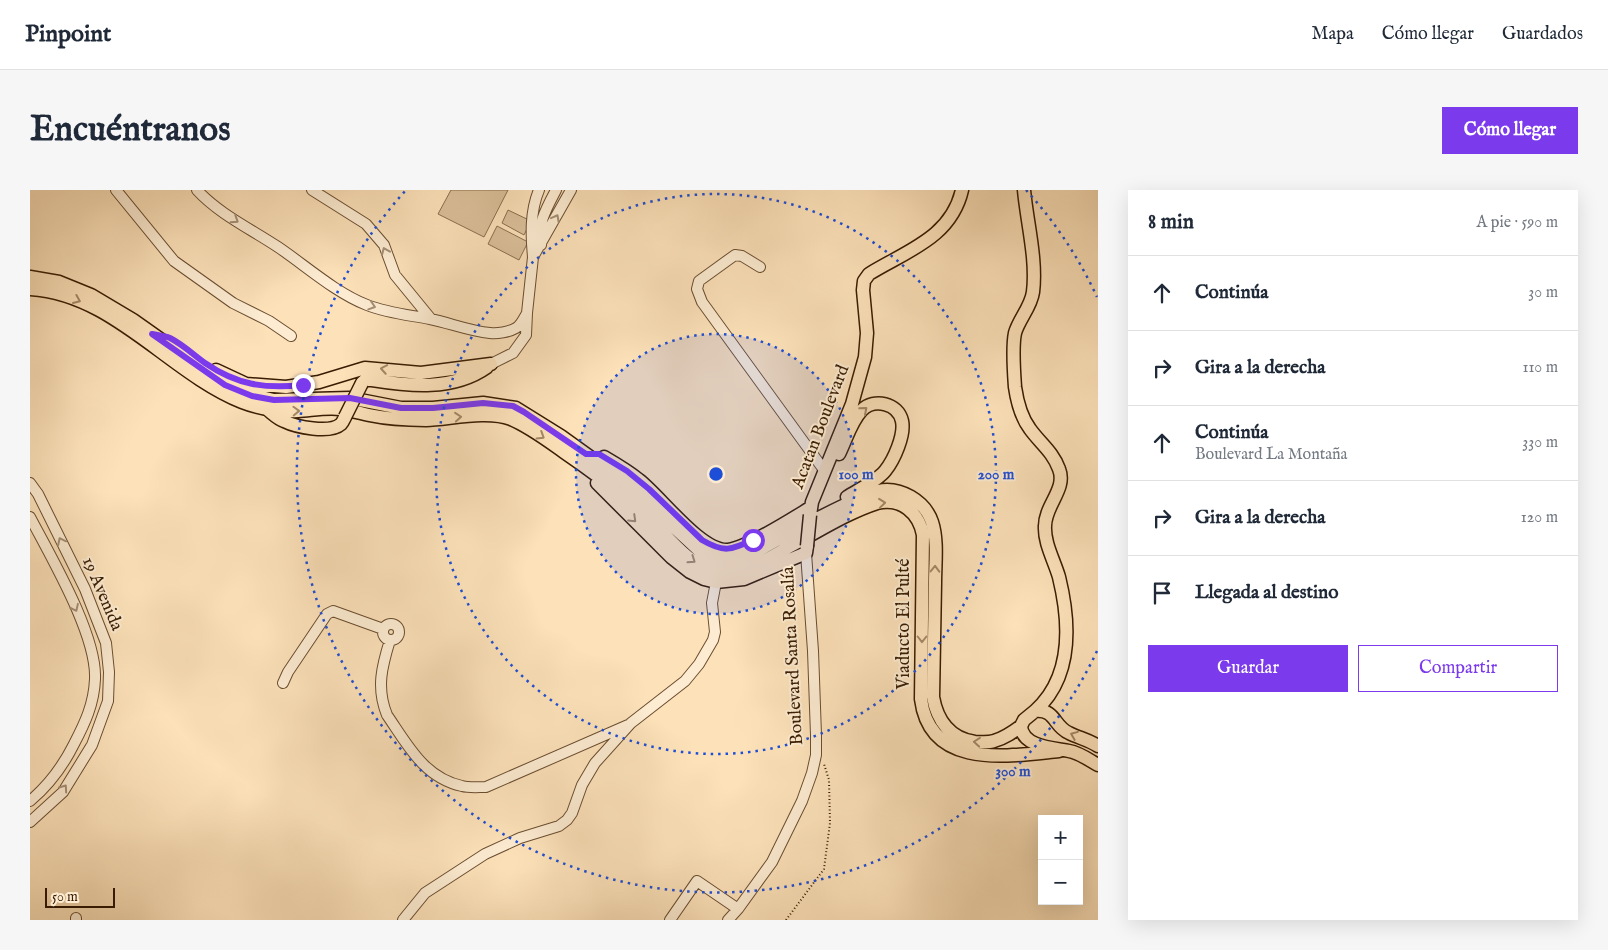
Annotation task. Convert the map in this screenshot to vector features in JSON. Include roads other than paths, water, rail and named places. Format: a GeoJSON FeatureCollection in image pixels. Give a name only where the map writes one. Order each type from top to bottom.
{"type":"FeatureCollection","features":[{"type":"Feature","properties":{"kind":"main road","name":"Acatan Boulevard"},"geometry":{"type":"LineString","coordinates":[[810,512],[824,470],[852,404],[865,358],[867,334],[863,290],[864,281],[869,274],[916,248],[936,234],[949,221],[956,210],[962,190]]}},
{"type":"Feature","properties":{"kind":"main road"},"geometry":{"type":"LineString","coordinates":[[1024,190],[1031,240],[1033,293],[1015,334],[1016,387],[1022,414],[1030,429],[1053,456],[1060,470],[1061,479],[1059,489],[1047,512],[1044,523],[1046,539],[1058,576],[1067,620],[1066,645],[1062,669],[1055,682],[1055,718]]}},
{"type":"Feature","properties":{"kind":"main road"},"geometry":{"type":"LineString","coordinates":[[31,281],[59,282],[83,290],[133,320],[225,385],[252,396],[274,400],[350,398],[401,408],[433,408],[483,403],[502,404],[520,409],[625,482],[693,546],[711,557],[732,560],[801,543]]}},
{"type":"Feature","properties":{"kind":"main road"},"geometry":{"type":"LineString","coordinates":[[31,281],[86,303],[113,318],[211,387],[246,404],[268,410],[340,409],[402,420],[428,420],[463,416],[497,416],[510,419],[590,470],[635,506],[692,562],[709,570],[724,572],[743,569],[765,561],[801,543]]}},
{"type":"Feature","properties":{"kind":"main road"},"geometry":{"type":"LineString","coordinates":[[152,334],[170,338],[207,364],[230,377],[246,384],[264,386],[286,387],[303,385],[365,368],[421,373],[491,364]]}},
{"type":"Feature","properties":{"kind":"main road"},"geometry":{"type":"LineString","coordinates":[[268,410],[283,421],[312,428],[330,428],[341,424],[365,380],[417,386],[436,385],[477,374],[491,364]]}},
{"type":"Feature","properties":{"kind":"main road"},"geometry":{"type":"LineString","coordinates":[[590,470],[598,485],[671,557],[690,572],[704,579],[716,582],[749,578],[801,543],[810,512],[855,419],[862,410],[872,404],[890,405],[900,414],[902,425],[900,438],[891,461],[882,475],[839,502],[833,511]]}},
{"type":"Feature","properties":{"kind":"main road"},"geometry":{"type":"LineString","coordinates":[[586,454],[599,454],[640,480],[702,540],[719,549],[734,549],[810,512]]}},
{"type":"Feature","properties":{"kind":"main road","name":"Viaducto El Pulté"},"geometry":{"type":"LineString","coordinates":[[801,543],[833,511],[872,492],[885,490],[904,493],[915,499],[922,506],[932,521],[935,536],[933,697],[938,716],[953,734],[964,740],[993,742],[1008,735],[1021,726],[1024,720],[1048,698],[1055,682]]}},
{"type":"Feature","properties":{"kind":"main road","name":"Viaducto El Pulté"},"geometry":{"type":"LineString","coordinates":[[801,543],[877,503],[899,504],[911,511],[920,522],[923,536],[921,699],[925,717],[932,729],[939,738],[949,745],[961,751],[978,755],[1027,754],[1059,750]]}},
{"type":"Feature","properties":{"kind":"main road"},"geometry":{"type":"LineString","coordinates":[[1035,711],[1046,712],[1055,718],[1062,729],[1098,746]]}},
{"type":"Feature","properties":{"kind":"main road"},"geometry":{"type":"LineString","coordinates":[[1021,726],[1023,734],[1030,741],[1081,755],[1098,765]]}},
{"type":"Feature","properties":{"kind":"street"},"geometry":{"type":"LineString","coordinates":[[116,190],[174,261],[233,303],[269,321],[292,336]]}},
{"type":"Feature","properties":{"kind":"street"},"geometry":{"type":"LineString","coordinates":[[197,190],[205,199],[231,217],[277,246],[341,291],[367,305],[399,314],[431,319],[466,329],[491,333],[516,328],[520,325],[526,313]]}},
{"type":"Feature","properties":{"kind":"street"},"geometry":{"type":"LineString","coordinates":[[312,190],[366,224],[384,245],[395,275],[431,319]]}},
{"type":"Feature","properties":{"kind":"street"},"geometry":{"type":"LineString","coordinates":[[491,364],[513,353],[526,335],[534,202],[539,190]]}},
{"type":"Feature","properties":{"kind":"street"},"geometry":{"type":"LineString","coordinates":[[541,245],[539,238],[540,226],[556,190]]}},
{"type":"Feature","properties":{"kind":"street"},"geometry":{"type":"LineString","coordinates":[[532,257],[541,245],[571,190]]}},
{"type":"Feature","properties":{"kind":"street"},"geometry":{"type":"LineString","coordinates":[[760,267],[742,256],[736,255],[700,281],[697,289],[702,302],[824,470]]}},
{"type":"Feature","properties":{"kind":"street","name":"19 Avenida"},"geometry":{"type":"LineString","coordinates":[[30,483],[38,494],[85,589],[106,643],[109,672],[108,701],[92,745],[63,792],[30,822]]}},
{"type":"Feature","properties":{"kind":"street","name":"19 Avenida"},"geometry":{"type":"LineString","coordinates":[[30,518],[81,620],[90,648],[95,677],[88,719],[46,788],[30,801]]}},
{"type":"Feature","properties":{"kind":"street","name":"Boulevard Santa Rosalía"},"geometry":{"type":"LineString","coordinates":[[728,920],[772,862],[802,801],[816,755],[813,660],[801,543]]}},
{"type":"Feature","properties":{"kind":"street"},"geometry":{"type":"LineString","coordinates":[[403,920],[412,907],[425,894],[485,854],[520,838],[559,826],[567,820],[572,813],[582,786],[595,764],[632,723],[685,681],[699,664],[716,632],[712,603],[716,582]]}},
{"type":"Feature","properties":{"kind":"street"},"geometry":{"type":"LineString","coordinates":[[284,683],[288,672],[327,614],[333,611],[383,629]]}},
{"type":"Feature","properties":{"kind":"street"},"geometry":{"type":"LineString","coordinates":[[389,624],[394,624],[400,632],[398,638],[390,640],[383,635],[383,629],[389,624]]}},
{"type":"Feature","properties":{"kind":"street"},"geometry":{"type":"LineString","coordinates":[[390,640],[380,678],[386,715],[422,765],[442,778],[462,786],[486,787],[632,723]]}},
{"type":"Feature","properties":{"kind":"street"},"geometry":{"type":"LineString","coordinates":[[670,920],[697,881],[738,909]]}}]}
